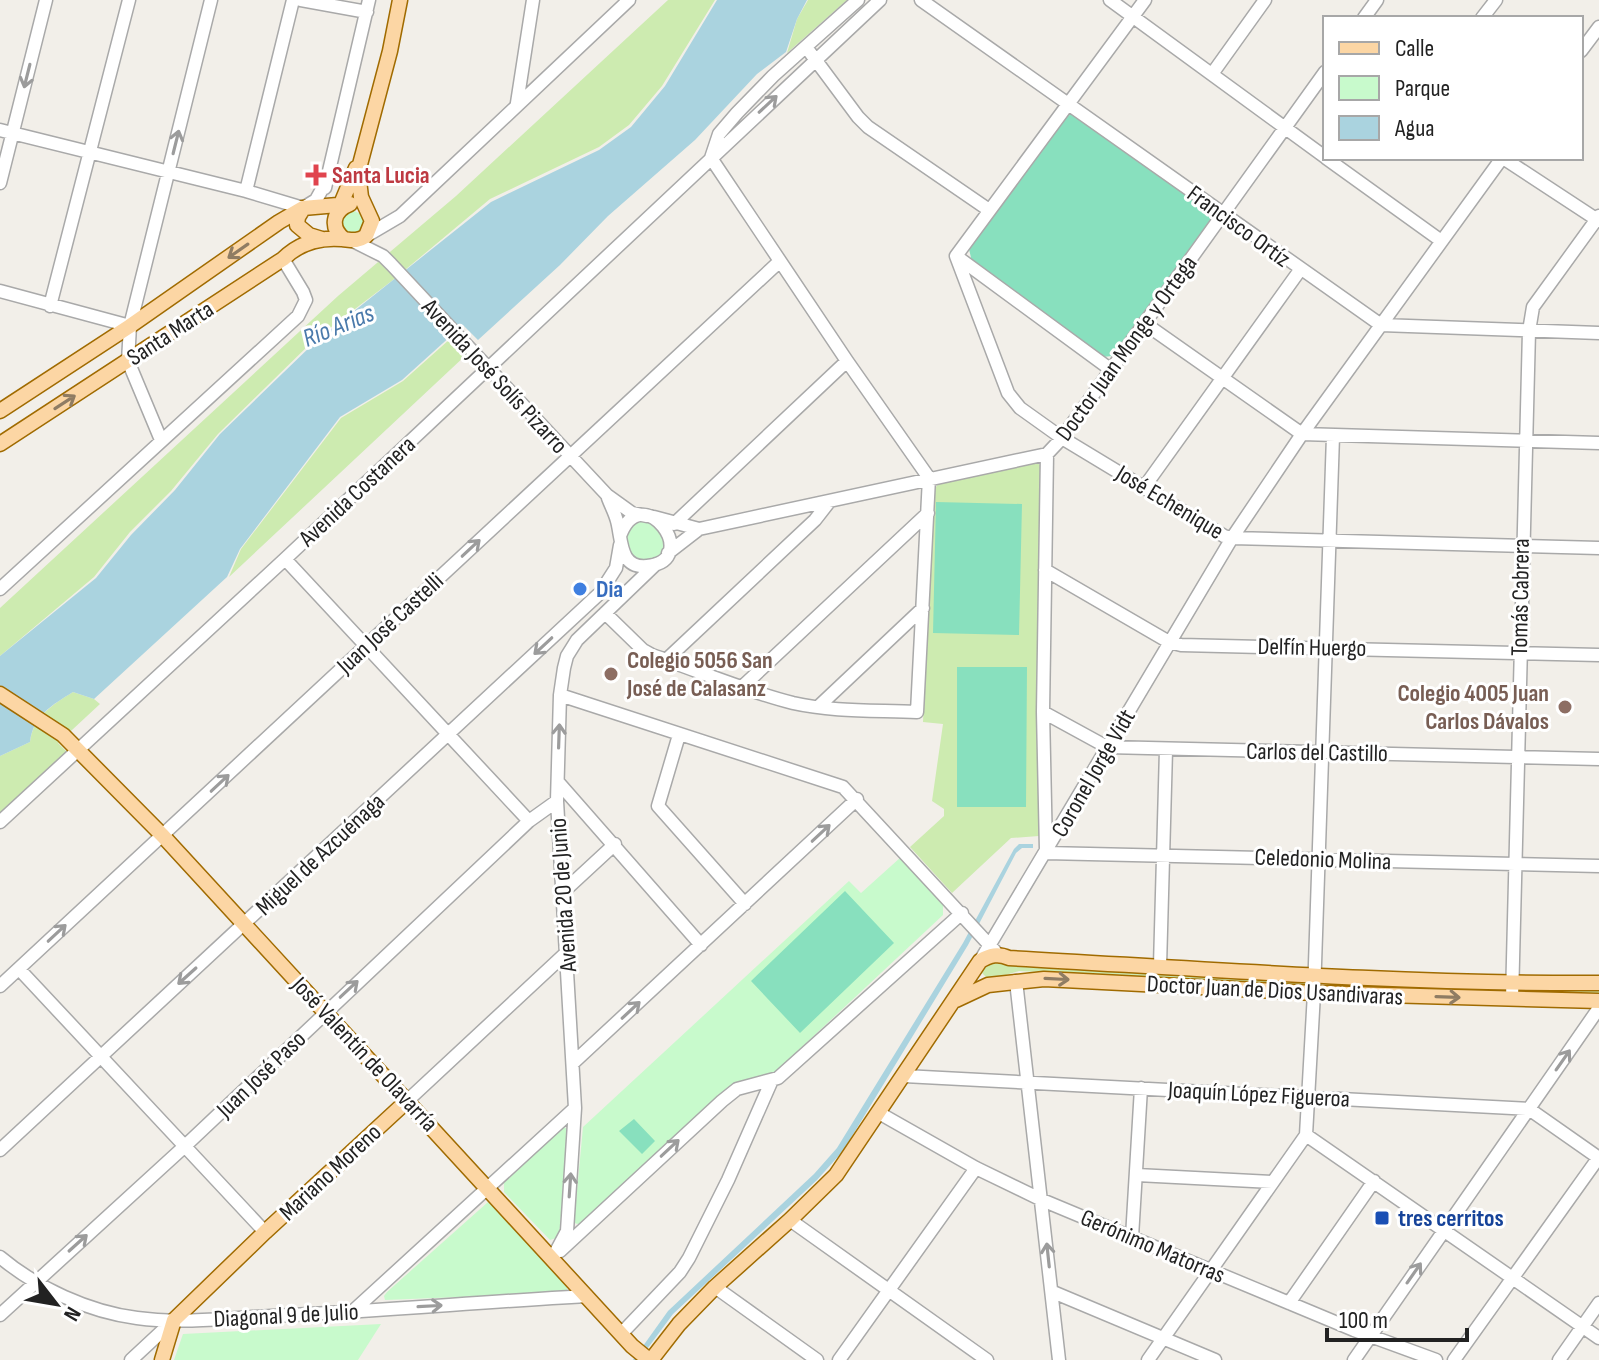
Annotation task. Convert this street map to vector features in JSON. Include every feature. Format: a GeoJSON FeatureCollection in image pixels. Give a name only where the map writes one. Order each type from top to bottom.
{"type":"FeatureCollection","features":[{"type":"Feature","properties":{"kind":"main road","name":"Avenida José Solís Pizarro"},"geometry":{"type":"LineString","coordinates":[[339,206],[361,156],[390,51],[400,0]]}},
{"type":"Feature","properties":{"kind":"main road","name":"Avenida José Solís Pizarro"},"geometry":{"type":"LineString","coordinates":[[361,156],[362,230]]}},
{"type":"Feature","properties":{"kind":"main road"},"geometry":{"type":"LineString","coordinates":[[324,239],[309,235],[297,225],[298,217],[303,208],[357,204],[362,230],[335,227],[339,206]]}},
{"type":"Feature","properties":{"kind":"main road","name":"Santa Marta"},"geometry":{"type":"LineString","coordinates":[[0,411],[303,208]]}},
{"type":"Feature","properties":{"kind":"main road"},"geometry":{"type":"LineString","coordinates":[[279,222],[290,227],[294,233],[288,254]]}},
{"type":"Feature","properties":{"kind":"main road","name":"Santa Marta"},"geometry":{"type":"LineString","coordinates":[[0,444],[303,243],[362,230]]}},
{"type":"Feature","properties":{"kind":"main road","name":"José Valentín de Olavarría"},"geometry":{"type":"LineString","coordinates":[[0,694],[63,735],[163,836],[621,1334],[648,1359]]}},
{"type":"Feature","properties":{"kind":"main road"},"geometry":{"type":"LineString","coordinates":[[1000,953],[1016,981]]}},
{"type":"Feature","properties":{"kind":"main road","name":"Doctor Juan de Dios Usandivaras"},"geometry":{"type":"LineString","coordinates":[[979,963],[1000,953],[1314,977],[1512,984],[1599,983]]}},
{"type":"Feature","properties":{"kind":"main road"},"geometry":{"type":"LineString","coordinates":[[979,963],[978,976],[990,985]]}},
{"type":"Feature","properties":{"kind":"main road"},"geometry":{"type":"LineString","coordinates":[[648,1359],[715,1287],[836,1175],[979,963]]}},
{"type":"Feature","properties":{"kind":"main road","name":"Doctor Juan de Dios Usandivaras"},"geometry":{"type":"LineString","coordinates":[[955,1001],[990,985],[1044,979],[1314,993],[1599,1001]]}},
{"type":"Feature","properties":{"kind":"main road","name":"Mariano Moreno"},"geometry":{"type":"LineString","coordinates":[[174,1320],[407,1101]]}},
{"type":"Feature","properties":{"kind":"main road"},"geometry":{"type":"LineString","coordinates":[[162,1360],[174,1320]]}},
{"type":"Feature","properties":{"kind":"street"},"geometry":{"type":"LineString","coordinates":[[0,183],[6,131],[46,0]]}},
{"type":"Feature","properties":{"kind":"street"},"geometry":{"type":"LineString","coordinates":[[50,306],[129,0]]}},
{"type":"Feature","properties":{"kind":"street"},"geometry":{"type":"LineString","coordinates":[[161,440],[128,361],[130,326],[211,0]]}},
{"type":"Feature","properties":{"kind":"street"},"geometry":{"type":"LineString","coordinates":[[246,191],[293,0]]}},
{"type":"Feature","properties":{"kind":"street"},"geometry":{"type":"LineString","coordinates":[[301,0],[368,6],[326,182],[324,198],[339,206]]}},
{"type":"Feature","properties":{"kind":"street"},"geometry":{"type":"LineString","coordinates":[[517,103],[533,0]]}},
{"type":"Feature","properties":{"kind":"street"},"geometry":{"type":"LineString","coordinates":[[362,230],[400,216],[629,0]]}},
{"type":"Feature","properties":{"kind":"street","name":"Avenida Costanera"},"geometry":{"type":"LineString","coordinates":[[711,158],[719,134],[737,113],[858,0]]}},
{"type":"Feature","properties":{"kind":"street","name":"Avenida Costanera"},"geometry":{"type":"LineString","coordinates":[[0,822],[880,0]]}},
{"type":"Feature","properties":{"kind":"street","name":"Francisco Ortíz"},"geometry":{"type":"LineString","coordinates":[[921,0],[1381,325]]}},
{"type":"Feature","properties":{"kind":"street"},"geometry":{"type":"LineString","coordinates":[[1110,0],[1323,156]]}},
{"type":"Feature","properties":{"kind":"street"},"geometry":{"type":"LineString","coordinates":[[1110,369],[956,256],[1145,0]]}},
{"type":"Feature","properties":{"kind":"street"},"geometry":{"type":"LineString","coordinates":[[1212,74],[1265,0]]}},
{"type":"Feature","properties":{"kind":"street"},"geometry":{"type":"LineString","coordinates":[[1484,16],[1496,0]]}},
{"type":"Feature","properties":{"kind":"street"},"geometry":{"type":"LineString","coordinates":[[1583,48],[1599,27]]}},
{"type":"Feature","properties":{"kind":"street"},"geometry":{"type":"LineString","coordinates":[[806,47],[868,127],[989,210]]}},
{"type":"Feature","properties":{"kind":"street","name":"Doctor Juan Monge y Ortega"},"geometry":{"type":"LineString","coordinates":[[1046,853],[1043,712],[1047,454],[1062,438],[1323,75]]}},
{"type":"Feature","properties":{"kind":"street"},"geometry":{"type":"LineString","coordinates":[[6,131],[303,208],[316,200],[326,182]]}},
{"type":"Feature","properties":{"kind":"street"},"geometry":{"type":"LineString","coordinates":[[605,613],[643,650],[742,687],[818,707],[917,712],[929,478],[711,158]]}},
{"type":"Feature","properties":{"kind":"street"},"geometry":{"type":"LineString","coordinates":[[1329,160],[1440,240]]}},
{"type":"Feature","properties":{"kind":"street","name":"Coronel Jorge Vidt"},"geometry":{"type":"LineString","coordinates":[[1000,953],[1046,853],[1232,538],[1440,240],[1501,160]]}},
{"type":"Feature","properties":{"kind":"street"},"geometry":{"type":"LineString","coordinates":[[1506,160],[1598,219]]}},
{"type":"Feature","properties":{"kind":"street","name":"Tomás Cabrera"},"geometry":{"type":"LineString","coordinates":[[1512,999],[1521,545],[1529,331],[1533,307],[1598,219]]}},
{"type":"Feature","properties":{"kind":"street","name":"Avenida José Solís Pizarro"},"geometry":{"type":"LineString","coordinates":[[362,230],[607,495],[632,513],[650,517]]}},
{"type":"Feature","properties":{"kind":"street","name":"Avenida José Solís Pizarro"},"geometry":{"type":"LineString","coordinates":[[362,230],[375,241],[387,260]]}},
{"type":"Feature","properties":{"kind":"street"},"geometry":{"type":"LineString","coordinates":[[0,589],[298,316],[306,300],[288,254]]}},
{"type":"Feature","properties":{"kind":"street","name":"José Echenique"},"geometry":{"type":"LineString","coordinates":[[956,256],[1008,393],[1020,408],[1062,438],[1232,538],[1599,548]]}},
{"type":"Feature","properties":{"kind":"street","name":"Juan José Castelli"},"geometry":{"type":"LineString","coordinates":[[0,986],[780,261]]}},
{"type":"Feature","properties":{"kind":"street"},"geometry":{"type":"LineString","coordinates":[[1145,486],[1300,270]]}},
{"type":"Feature","properties":{"kind":"street"},"geometry":{"type":"LineString","coordinates":[[0,291],[130,326]]}},
{"type":"Feature","properties":{"kind":"street"},"geometry":{"type":"LineString","coordinates":[[1144,323],[1302,434],[1599,443]]}},
{"type":"Feature","properties":{"kind":"street"},"geometry":{"type":"LineString","coordinates":[[1381,325],[1599,333]]}},
{"type":"Feature","properties":{"kind":"street"},"geometry":{"type":"LineString","coordinates":[[674,524],[847,361]]}},
{"type":"Feature","properties":{"kind":"street"},"geometry":{"type":"LineString","coordinates":[[1148,1360],[1306,1135],[1314,993],[1333,436]]}},
{"type":"Feature","properties":{"kind":"street"},"geometry":{"type":"LineString","coordinates":[[699,529],[656,564],[633,564],[622,552],[620,540],[627,523],[633,519],[650,517],[699,529],[1047,454]]}},
{"type":"Feature","properties":{"kind":"street","name":"Avenida José Solís Pizarro"},"geometry":{"type":"LineString","coordinates":[[607,495],[620,540]]}},
{"type":"Feature","properties":{"kind":"street"},"geometry":{"type":"LineString","coordinates":[[666,660],[815,520],[829,502]]}},
{"type":"Feature","properties":{"kind":"street"},"geometry":{"type":"LineString","coordinates":[[742,687],[928,513]]}},
{"type":"Feature","properties":{"kind":"street"},"geometry":{"type":"LineString","coordinates":[[650,517],[667,528],[668,553]]}},
{"type":"Feature","properties":{"kind":"street","name":"Miguel de Azcuénaga"},"geometry":{"type":"LineString","coordinates":[[0,1150],[600,593],[616,568],[620,540]]}},
{"type":"Feature","properties":{"kind":"street"},"geometry":{"type":"LineString","coordinates":[[285,559],[529,821]]}},
{"type":"Feature","properties":{"kind":"street","name":"Avenida 20 de Junio"},"geometry":{"type":"LineString","coordinates":[[552,1259],[567,1231],[575,1108],[557,801],[560,695],[564,668],[571,647],[656,564]]}},
{"type":"Feature","properties":{"kind":"street","name":"Delfín Huergo"},"geometry":{"type":"LineString","coordinates":[[1045,570],[1169,642],[1181,645],[1599,655]]}},
{"type":"Feature","properties":{"kind":"street"},"geometry":{"type":"LineString","coordinates":[[818,707],[923,608]]}},
{"type":"Feature","properties":{"kind":"street"},"geometry":{"type":"LineString","coordinates":[[560,695],[843,787],[1000,953]]}},
{"type":"Feature","properties":{"kind":"street","name":"Carlos del Castillo"},"geometry":{"type":"LineString","coordinates":[[1043,712],[1107,747],[1599,759]]}},
{"type":"Feature","properties":{"kind":"street"},"geometry":{"type":"LineString","coordinates":[[679,735],[658,806],[745,904]]}},
{"type":"Feature","properties":{"kind":"street"},"geometry":{"type":"LineString","coordinates":[[1160,966],[1166,750]]}},
{"type":"Feature","properties":{"kind":"street"},"geometry":{"type":"LineString","coordinates":[[558,782],[701,945]]}},
{"type":"Feature","properties":{"kind":"street"},"geometry":{"type":"LineString","coordinates":[[573,1063],[857,799]]}},
{"type":"Feature","properties":{"kind":"street","name":"Juan José Paso"},"geometry":{"type":"LineString","coordinates":[[0,1315],[185,1146],[529,821],[557,801]]}},
{"type":"Feature","properties":{"kind":"street"},"geometry":{"type":"LineString","coordinates":[[562,893],[615,844]]}},
{"type":"Feature","properties":{"kind":"street","name":"Celedonio Molina"},"geometry":{"type":"LineString","coordinates":[[1046,853],[1599,866]]}},
{"type":"Feature","properties":{"kind":"street"},"geometry":{"type":"LineString","coordinates":[[552,1259],[722,1101],[737,1089],[778,1078],[970,923]]}},
{"type":"Feature","properties":{"kind":"street","name":"Mariano Moreno"},"geometry":{"type":"LineString","coordinates":[[407,1101],[566,953]]}},
{"type":"Feature","properties":{"kind":"street"},"geometry":{"type":"LineString","coordinates":[[19,969],[265,1232]]}},
{"type":"Feature","properties":{"kind":"street"},"geometry":{"type":"LineString","coordinates":[[1016,981],[1059,1360]]}},
{"type":"Feature","properties":{"kind":"street"},"geometry":{"type":"LineString","coordinates":[[1354,1360],[1599,1008]]}},
{"type":"Feature","properties":{"kind":"street","name":"Joaquín López Figueroa"},"geometry":{"type":"LineString","coordinates":[[904,1076],[1529,1109]]}},
{"type":"Feature","properties":{"kind":"street"},"geometry":{"type":"LineString","coordinates":[[621,1334],[680,1272],[689,1258],[772,1080]]}},
{"type":"Feature","properties":{"kind":"street"},"geometry":{"type":"LineString","coordinates":[[1132,1237],[1141,1088]]}},
{"type":"Feature","properties":{"kind":"street"},"geometry":{"type":"LineString","coordinates":[[352,1312],[575,1108]]}},
{"type":"Feature","properties":{"kind":"street"},"geometry":{"type":"LineString","coordinates":[[1454,1360],[1599,1157],[1529,1109]]}},
{"type":"Feature","properties":{"kind":"street","name":"Gerónimo Matorras"},"geometry":{"type":"LineString","coordinates":[[879,1113],[976,1168],[1042,1200],[1354,1330],[1436,1360]]}},
{"type":"Feature","properties":{"kind":"street"},"geometry":{"type":"LineString","coordinates":[[1306,1135],[1599,1338]]}},
{"type":"Feature","properties":{"kind":"street"},"geometry":{"type":"LineString","coordinates":[[839,1360],[976,1168]]}},
{"type":"Feature","properties":{"kind":"street"},"geometry":{"type":"LineString","coordinates":[[1137,1175],[1272,1182]]}},
{"type":"Feature","properties":{"kind":"street"},"geometry":{"type":"LineString","coordinates":[[1289,1303],[1374,1181]]}},
{"type":"Feature","properties":{"kind":"street"},"geometry":{"type":"LineString","coordinates":[[790,1220],[987,1360]]}},
{"type":"Feature","properties":{"kind":"street","name":"Diagonal 9 de Julio"},"geometry":{"type":"LineString","coordinates":[[0,1257],[69,1298],[105,1312],[137,1318],[174,1320],[352,1312],[587,1296]]}},
{"type":"Feature","properties":{"kind":"street"},"geometry":{"type":"LineString","coordinates":[[715,1287],[817,1360]]}},
{"type":"Feature","properties":{"kind":"street"},"geometry":{"type":"LineString","coordinates":[[1053,1292],[1215,1360]]}},
{"type":"Feature","properties":{"kind":"street"},"geometry":{"type":"LineString","coordinates":[[1559,1360],[1599,1303]]}},
{"type":"Feature","properties":{"kind":"street","name":"Mariano Moreno"},"geometry":{"type":"LineString","coordinates":[[131,1360],[174,1320]]}},
{"type":"Feature","properties":{"kind":"green space"},"geometry":{"type":"Polygon","coordinates":[[[668,0],[715,0],[662,86],[629,125],[599,147],[490,199],[393,280],[313,341],[218,434],[94,577],[0,656],[0,608],[338,296],[456,196],[668,0]]]}},
{"type":"Feature","properties":{"kind":"green space"},"geometry":{"type":"Polygon","coordinates":[[[808,0],[847,0],[787,53],[797,19],[808,0]]]}},
{"type":"Feature","properties":{"kind":"green space"},"geometry":{"type":"Polygon","coordinates":[[[1075,114],[1210,211],[1211,219],[1112,356],[1103,357],[972,262],[969,249],[1065,116],[1075,114]]]}},
{"type":"Feature","properties":{"kind":"green space"},"geometry":{"type":"Polygon","coordinates":[[[352,210],[365,216],[366,229],[354,237],[341,229],[342,217],[352,210]]]}},
{"type":"Feature","properties":{"kind":"green space"},"geometry":{"type":"Polygon","coordinates":[[[450,339],[466,355],[229,577],[241,549],[341,418],[403,381],[450,339]]]}},
{"type":"Feature","properties":{"kind":"green space"},"geometry":{"type":"Polygon","coordinates":[[[1035,461],[1041,466],[1039,836],[1011,838],[952,893],[910,847],[944,816],[944,809],[932,801],[943,724],[923,722],[933,491],[939,483],[1035,461]]]}},
{"type":"Feature","properties":{"kind":"green space"},"geometry":{"type":"Polygon","coordinates":[[[936,502],[1022,504],[1019,635],[933,633],[936,502]]]}},
{"type":"Feature","properties":{"kind":"green space"},"geometry":{"type":"Polygon","coordinates":[[[643,521],[653,523],[666,540],[663,554],[645,564],[626,553],[629,528],[643,521]]]}},
{"type":"Feature","properties":{"kind":"green space"},"geometry":{"type":"Polygon","coordinates":[[[957,667],[1027,667],[1026,807],[957,807],[957,667]]]}},
{"type":"Feature","properties":{"kind":"green space"},"geometry":{"type":"Polygon","coordinates":[[[73,692],[100,704],[58,743],[67,752],[0,813],[0,756],[30,742],[39,719],[73,692]]]}},
{"type":"Feature","properties":{"kind":"green space"},"geometry":{"type":"Polygon","coordinates":[[[901,857],[943,904],[943,915],[774,1073],[727,1088],[582,1225],[574,1223],[583,1127],[849,881],[861,893],[901,857]]]}},
{"type":"Feature","properties":{"kind":"green space"},"geometry":{"type":"Polygon","coordinates":[[[845,891],[894,943],[800,1033],[751,981],[845,891]]]}},
{"type":"Feature","properties":{"kind":"green space"},"geometry":{"type":"Polygon","coordinates":[[[992,963],[1306,982],[1309,986],[1019,971],[989,980],[982,973],[992,963]]]}},
{"type":"Feature","properties":{"kind":"green space"},"geometry":{"type":"Polygon","coordinates":[[[1328,983],[1498,990],[1502,992],[1325,987],[1328,983]]]}},
{"type":"Feature","properties":{"kind":"green space"},"geometry":{"type":"Polygon","coordinates":[[[1523,989],[1599,989],[1599,994],[1519,992],[1523,989]]]}},
{"type":"Feature","properties":{"kind":"green space"},"geometry":{"type":"Polygon","coordinates":[[[634,1119],[655,1141],[642,1154],[619,1131],[634,1119]]]}},
{"type":"Feature","properties":{"kind":"green space"},"geometry":{"type":"Polygon","coordinates":[[[564,1127],[569,1130],[559,1237],[550,1240],[504,1192],[504,1183],[564,1127]]]}},
{"type":"Feature","properties":{"kind":"green space"},"geometry":{"type":"Polygon","coordinates":[[[488,1202],[567,1284],[567,1290],[563,1293],[385,1300],[387,1292],[488,1202]]]}},
{"type":"Feature","properties":{"kind":"green space"},"geometry":{"type":"Polygon","coordinates":[[[381,1324],[358,1360],[174,1360],[183,1334],[381,1324]]]}},
{"type":"Feature","properties":{"kind":"water","name":"Río Arias"},"geometry":{"type":"Polygon","coordinates":[[[717,0],[807,0],[786,52],[757,74],[695,140],[608,216],[478,340],[463,325],[402,380],[340,417],[240,549],[227,577],[94,699],[73,692],[39,718],[30,742],[0,756],[0,656],[96,578],[131,535],[175,490],[220,434],[314,343],[491,202],[599,150],[631,127],[665,86],[717,0]]]}},
{"type":"Feature","properties":{"kind":"water"},"geometry":{"type":"Polygon","coordinates":[[[1019,844],[1033,844],[1033,848],[1022,848],[1016,853],[968,945],[843,1151],[817,1180],[673,1314],[639,1360],[633,1360],[668,1311],[814,1174],[837,1148],[963,943],[1019,844]]]}},
{"type":"Feature","properties":{"kind":"place","name":"Santa Lucia"},"geometry":{"type":"Point","coordinates":[316,175]}},
{"type":"Feature","properties":{"kind":"place","name":"Dia"},"geometry":{"type":"Point","coordinates":[580,589]}},
{"type":"Feature","properties":{"kind":"place","name":"Colegio 5056 San José de Calasanz"},"geometry":{"type":"Point","coordinates":[611,674]}},
{"type":"Feature","properties":{"kind":"place","name":"Colegio 4005 Juan Carlos Dávalos"},"geometry":{"type":"Point","coordinates":[1565,707]}},
{"type":"Feature","properties":{"kind":"place","name":"tres cerritos"},"geometry":{"type":"Point","coordinates":[1382,1218]}}]}
